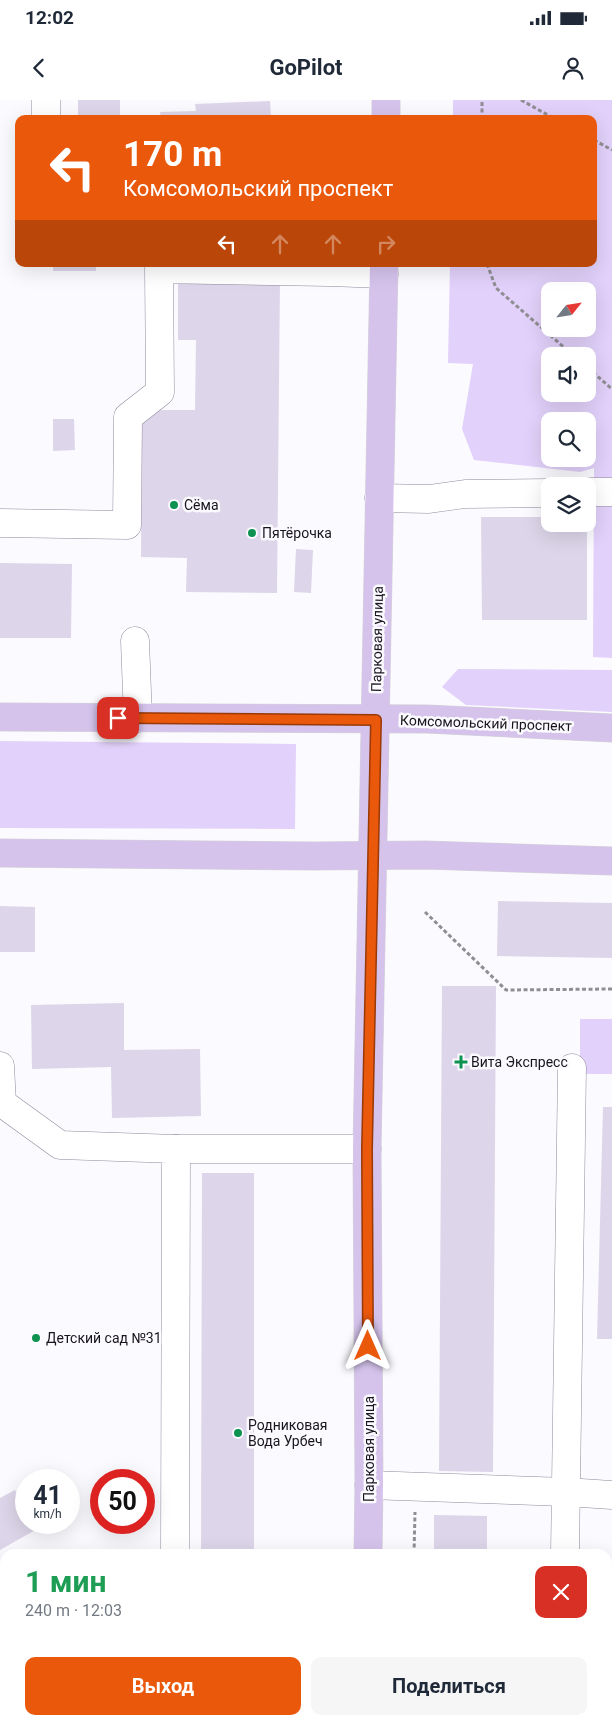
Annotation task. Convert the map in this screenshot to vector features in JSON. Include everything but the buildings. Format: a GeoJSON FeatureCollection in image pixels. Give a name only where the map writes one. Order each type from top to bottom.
{"type":"FeatureCollection","features":[{"type":"Feature","properties":{"kind":"main road"},"geometry":{"type":"LineString","coordinates":[[386,100],[386,115]]}},
{"type":"Feature","properties":{"kind":"main road","name":"Парковая улица"},"geometry":{"type":"LineString","coordinates":[[368,1549],[367,1149],[384,269]]}},
{"type":"Feature","properties":{"kind":"main road","name":"Комсомольский проспект"},"geometry":{"type":"LineString","coordinates":[[0,717],[427,719],[612,728]]}},
{"type":"Feature","properties":{"kind":"main road"},"geometry":{"type":"LineString","coordinates":[[0,853],[373,855],[612,861]]}},
{"type":"Feature","properties":{"kind":"lane"},"geometry":{"type":"LineString","coordinates":[[46,100],[46,115]]}},
{"type":"Feature","properties":{"kind":"lane"},"geometry":{"type":"LineString","coordinates":[[0,523],[126,525],[128,416],[160,392],[158,269],[319,272],[384,269]]}},
{"type":"Feature","properties":{"kind":"lane"},"geometry":{"type":"LineString","coordinates":[[596,492],[612,492]]}},
{"type":"Feature","properties":{"kind":"lane"},"geometry":{"type":"LineString","coordinates":[[379,498],[429,498],[465,494],[541,493]]}},
{"type":"Feature","properties":{"kind":"lane"},"geometry":{"type":"LineString","coordinates":[[135,641],[138,718]]}},
{"type":"Feature","properties":{"kind":"lane"},"geometry":{"type":"LineString","coordinates":[[0,1066],[2,1104],[60,1145],[176,1149],[367,1149]]}},
{"type":"Feature","properties":{"kind":"lane"},"geometry":{"type":"LineString","coordinates":[[565,1549],[572,1068]]}},
{"type":"Feature","properties":{"kind":"lane"},"geometry":{"type":"LineString","coordinates":[[175,1549],[176,1149]]}},
{"type":"Feature","properties":{"kind":"lane"},"geometry":{"type":"LineString","coordinates":[[369,1486],[415,1486],[612,1495]]}},
{"type":"Feature","properties":{"kind":"path"},"geometry":{"type":"LineString","coordinates":[[482,100],[482,115]]}},
{"type":"Feature","properties":{"kind":"path"},"geometry":{"type":"LineString","coordinates":[[521,100],[548,115]]}},
{"type":"Feature","properties":{"kind":"path"},"geometry":{"type":"LineString","coordinates":[[597,142],[612,150]]}},
{"type":"Feature","properties":{"kind":"path"},"geometry":{"type":"LineString","coordinates":[[488,267],[496,288],[564,347]]}},
{"type":"Feature","properties":{"kind":"path"},"geometry":{"type":"LineString","coordinates":[[596,375],[612,389]]}},
{"type":"Feature","properties":{"kind":"path"},"geometry":{"type":"LineString","coordinates":[[425,912],[506,990],[612,988]]}},
{"type":"Feature","properties":{"kind":"path"},"geometry":{"type":"LineString","coordinates":[[414,1549],[415,1486]]}},
{"type":"Feature","properties":{"kind":"shaded area"},"geometry":{"type":"Polygon","coordinates":[[[453,100],[612,100],[612,658],[593,657],[594,532],[596,532],[596,477],[594,477],[594,468],[580,472],[474,460],[462,429],[473,364],[448,363],[450,267],[597,267],[597,115],[453,115],[453,100]]]}},
{"type":"Feature","properties":{"kind":"shaded area"},"geometry":{"type":"Polygon","coordinates":[[[458,669],[612,670],[612,712],[466,705],[442,687],[458,669]]]}},
{"type":"Feature","properties":{"kind":"shaded area"},"geometry":{"type":"Polygon","coordinates":[[[0,741],[296,744],[295,829],[0,828],[0,741]]]}},
{"type":"Feature","properties":{"kind":"shaded area"},"geometry":{"type":"Polygon","coordinates":[[[580,1019],[612,1019],[612,1074],[580,1074],[580,1019]]]}},
{"type":"Feature","properties":{"kind":"place","name":"Сёма"},"geometry":{"type":"Point","coordinates":[174,505]}},
{"type":"Feature","properties":{"kind":"place","name":"Пятёрочка"},"geometry":{"type":"Point","coordinates":[252,533]}},
{"type":"Feature","properties":{"kind":"place","name":"Вита Экспресс"},"geometry":{"type":"Point","coordinates":[461,1062]}},
{"type":"Feature","properties":{"kind":"place","name":"Детский сад №31"},"geometry":{"type":"Point","coordinates":[36,1338]}},
{"type":"Feature","properties":{"kind":"place","name":"Родниковая Вода Урбеч"},"geometry":{"type":"Point","coordinates":[238,1433]}},
{"type":"Feature","properties":{"kind":"route"},"geometry":{"type":"LineString","coordinates":[[118,718],[376,720],[367,1149],[368,1346]]}}]}
